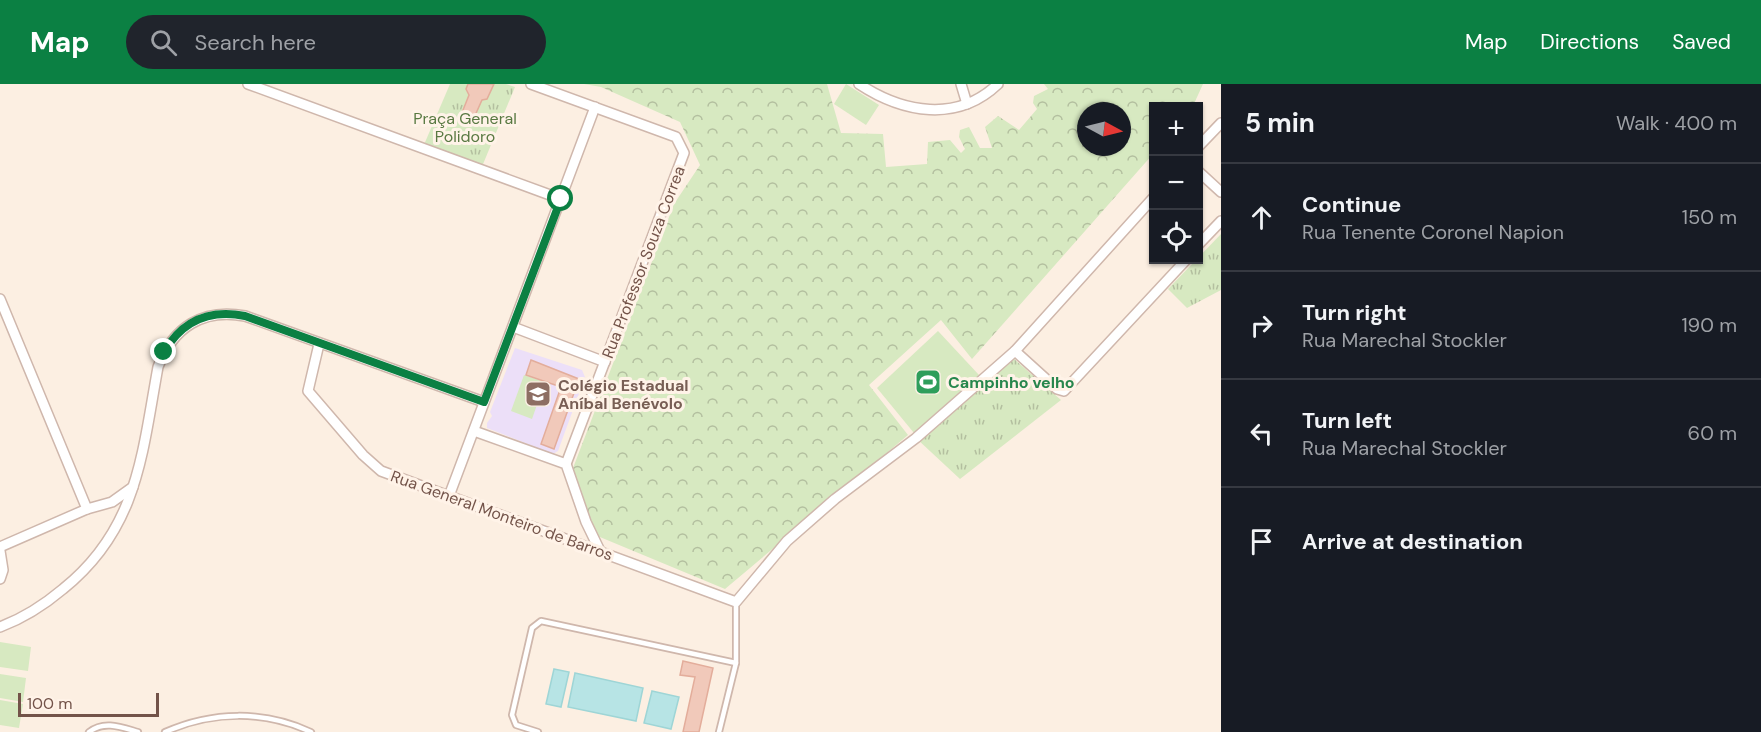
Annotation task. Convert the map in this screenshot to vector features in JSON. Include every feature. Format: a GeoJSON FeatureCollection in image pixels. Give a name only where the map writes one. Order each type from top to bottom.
{"type":"FeatureCollection","features":[{"type":"Feature","properties":{"kind":"street"},"geometry":{"type":"LineString","coordinates":[[248,84],[561,199]]}},
{"type":"Feature","properties":{"kind":"street","name":"Rua Professor Souza Correa"},"geometry":{"type":"LineString","coordinates":[[531,84],[676,137],[684,153],[566,464]]}},
{"type":"Feature","properties":{"kind":"street"},"geometry":{"type":"LineString","coordinates":[[859,84],[892,102],[921,111],[949,110],[967,104],[998,84]]}},
{"type":"Feature","properties":{"kind":"street"},"geometry":{"type":"LineString","coordinates":[[962,84],[967,104]]}},
{"type":"Feature","properties":{"kind":"street"},"geometry":{"type":"LineString","coordinates":[[449,496],[595,107]]}},
{"type":"Feature","properties":{"kind":"street"},"geometry":{"type":"LineString","coordinates":[[1203,142],[1221,123]]}},
{"type":"Feature","properties":{"kind":"street"},"geometry":{"type":"LineString","coordinates":[[1203,176],[1221,192]]}},
{"type":"Feature","properties":{"kind":"street"},"geometry":{"type":"LineString","coordinates":[[736,602],[787,541],[835,499],[916,438],[1015,351],[1149,203]]}},
{"type":"Feature","properties":{"kind":"street"},"geometry":{"type":"LineString","coordinates":[[1203,240],[1220,224]]}},
{"type":"Feature","properties":{"kind":"street"},"geometry":{"type":"LineString","coordinates":[[1015,351],[1058,389],[1064,391],[1181,264]]}},
{"type":"Feature","properties":{"kind":"street"},"geometry":{"type":"LineString","coordinates":[[0,299],[4,318],[87,509]]}},
{"type":"Feature","properties":{"kind":"street"},"geometry":{"type":"LineString","coordinates":[[0,627],[50,601],[87,570],[103,551],[122,517],[135,485],[158,367],[170,342],[183,328],[204,316],[230,313],[245,316],[484,402]]}},
{"type":"Feature","properties":{"kind":"street"},"geometry":{"type":"LineString","coordinates":[[513,327],[605,362]]}},
{"type":"Feature","properties":{"kind":"street","name":"Rua General Monteiro de Barros"},"geometry":{"type":"LineString","coordinates":[[320,344],[307,386],[310,396],[363,455],[381,471],[736,602]]}},
{"type":"Feature","properties":{"kind":"street"},"geometry":{"type":"LineString","coordinates":[[474,431],[566,464],[586,522],[600,550]]}},
{"type":"Feature","properties":{"kind":"street"},"geometry":{"type":"LineString","coordinates":[[0,579],[3,570],[0,549],[87,509],[112,502],[135,485]]}},
{"type":"Feature","properties":{"kind":"street"},"geometry":{"type":"LineString","coordinates":[[112,502],[122,517]]}},
{"type":"Feature","properties":{"kind":"lane"},"geometry":{"type":"LineString","coordinates":[[719,732],[736,663],[736,602]]}},
{"type":"Feature","properties":{"kind":"lane"},"geometry":{"type":"LineString","coordinates":[[538,732],[516,725],[512,715],[532,628],[541,621],[736,663]]}},
{"type":"Feature","properties":{"kind":"lane"},"geometry":{"type":"LineString","coordinates":[[165,732],[190,721],[236,715],[271,718],[311,732]]}},
{"type":"Feature","properties":{"kind":"lane"},"geometry":{"type":"LineString","coordinates":[[89,732],[98,726],[111,725],[138,732]]}},
{"type":"Feature","properties":{"kind":"shaded area","name":"Colégio Estadual Aníbal Benévolo"},"geometry":{"type":"Polygon","coordinates":[[[515,348],[582,370],[585,377],[558,451],[553,454],[487,428],[487,423],[492,416],[490,412],[515,348]]]}},
{"type":"Feature","properties":{"kind":"green space","name":"Praça General Polidoro"},"geometry":{"type":"Polygon","coordinates":[[[450,84],[506,84],[515,87],[481,169],[423,147],[450,84]]]}},
{"type":"Feature","properties":{"kind":"green space"},"geometry":{"type":"Polygon","coordinates":[[[584,84],[827,84],[841,133],[883,134],[886,167],[927,164],[928,142],[950,140],[961,153],[965,149],[959,137],[960,130],[969,127],[980,148],[992,148],[985,127],[998,116],[1019,130],[1037,109],[1033,103],[1034,96],[1048,89],[1044,84],[1203,84],[1195,102],[1149,102],[1149,159],[972,359],[941,320],[869,385],[908,435],[725,589],[595,535],[573,468],[674,204],[700,165],[680,122],[601,87],[584,84]]]}},
{"type":"Feature","properties":{"kind":"green space"},"geometry":{"type":"Polygon","coordinates":[[[846,84],[879,105],[866,125],[834,104],[846,84]]]}},
{"type":"Feature","properties":{"kind":"green space"},"geometry":{"type":"Polygon","coordinates":[[[1221,234],[1221,290],[1187,308],[1168,289],[1192,264],[1203,264],[1203,253],[1221,234]]]}},
{"type":"Feature","properties":{"kind":"green space","name":"Campinho velho"},"geometry":{"type":"Polygon","coordinates":[[[938,331],[979,375],[914,433],[877,388],[938,331]]]}},
{"type":"Feature","properties":{"kind":"green space"},"geometry":{"type":"Polygon","coordinates":[[[1013,358],[1061,400],[960,479],[917,439],[1013,358]]]}},
{"type":"Feature","properties":{"kind":"green space"},"geometry":{"type":"Polygon","coordinates":[[[524,375],[545,382],[532,419],[511,411],[524,375]]]}},
{"type":"Feature","properties":{"kind":"green space"},"geometry":{"type":"Polygon","coordinates":[[[0,642],[31,647],[28,671],[0,667],[0,642]]]}},
{"type":"Feature","properties":{"kind":"green space"},"geometry":{"type":"Polygon","coordinates":[[[0,674],[26,678],[23,702],[0,698],[0,674]]]}},
{"type":"Feature","properties":{"kind":"green space"},"geometry":{"type":"Polygon","coordinates":[[[0,700],[23,704],[19,728],[0,725],[0,700]]]}},
{"type":"Feature","properties":{"kind":"water"},"geometry":{"type":"Polygon","coordinates":[[[554,669],[569,672],[561,707],[546,704],[554,669]]]}},
{"type":"Feature","properties":{"kind":"water"},"geometry":{"type":"Polygon","coordinates":[[[575,673],[643,688],[636,721],[568,707],[575,673]]]}},
{"type":"Feature","properties":{"kind":"water"},"geometry":{"type":"Polygon","coordinates":[[[652,691],[679,697],[671,729],[644,723],[652,691]]]}},
{"type":"Feature","properties":{"kind":"building"},"geometry":{"type":"Polygon","coordinates":[[[468,84],[494,84],[487,99],[482,100],[473,120],[461,115],[469,95],[466,89],[468,84]]]}},
{"type":"Feature","properties":{"kind":"building"},"geometry":{"type":"Polygon","coordinates":[[[531,360],[579,379],[554,449],[541,444],[561,387],[526,375],[531,360]]]}},
{"type":"Feature","properties":{"kind":"building"},"geometry":{"type":"Polygon","coordinates":[[[683,661],[713,668],[699,732],[683,732],[695,677],[680,675],[683,661]]]}},
{"type":"Feature","properties":{"kind":"place","name":"Campinho velho"},"geometry":{"type":"Point","coordinates":[928,382]}},
{"type":"Feature","properties":{"kind":"place","name":"Colégio Estadual Aníbal Benévolo"},"geometry":{"type":"Point","coordinates":[538,394]}},
{"type":"Feature","properties":{"kind":"route"},"geometry":{"type":"LineString","coordinates":[[164,352],[176,334],[194,321],[204,316],[230,313],[245,316],[484,402],[561,199]]}}]}
